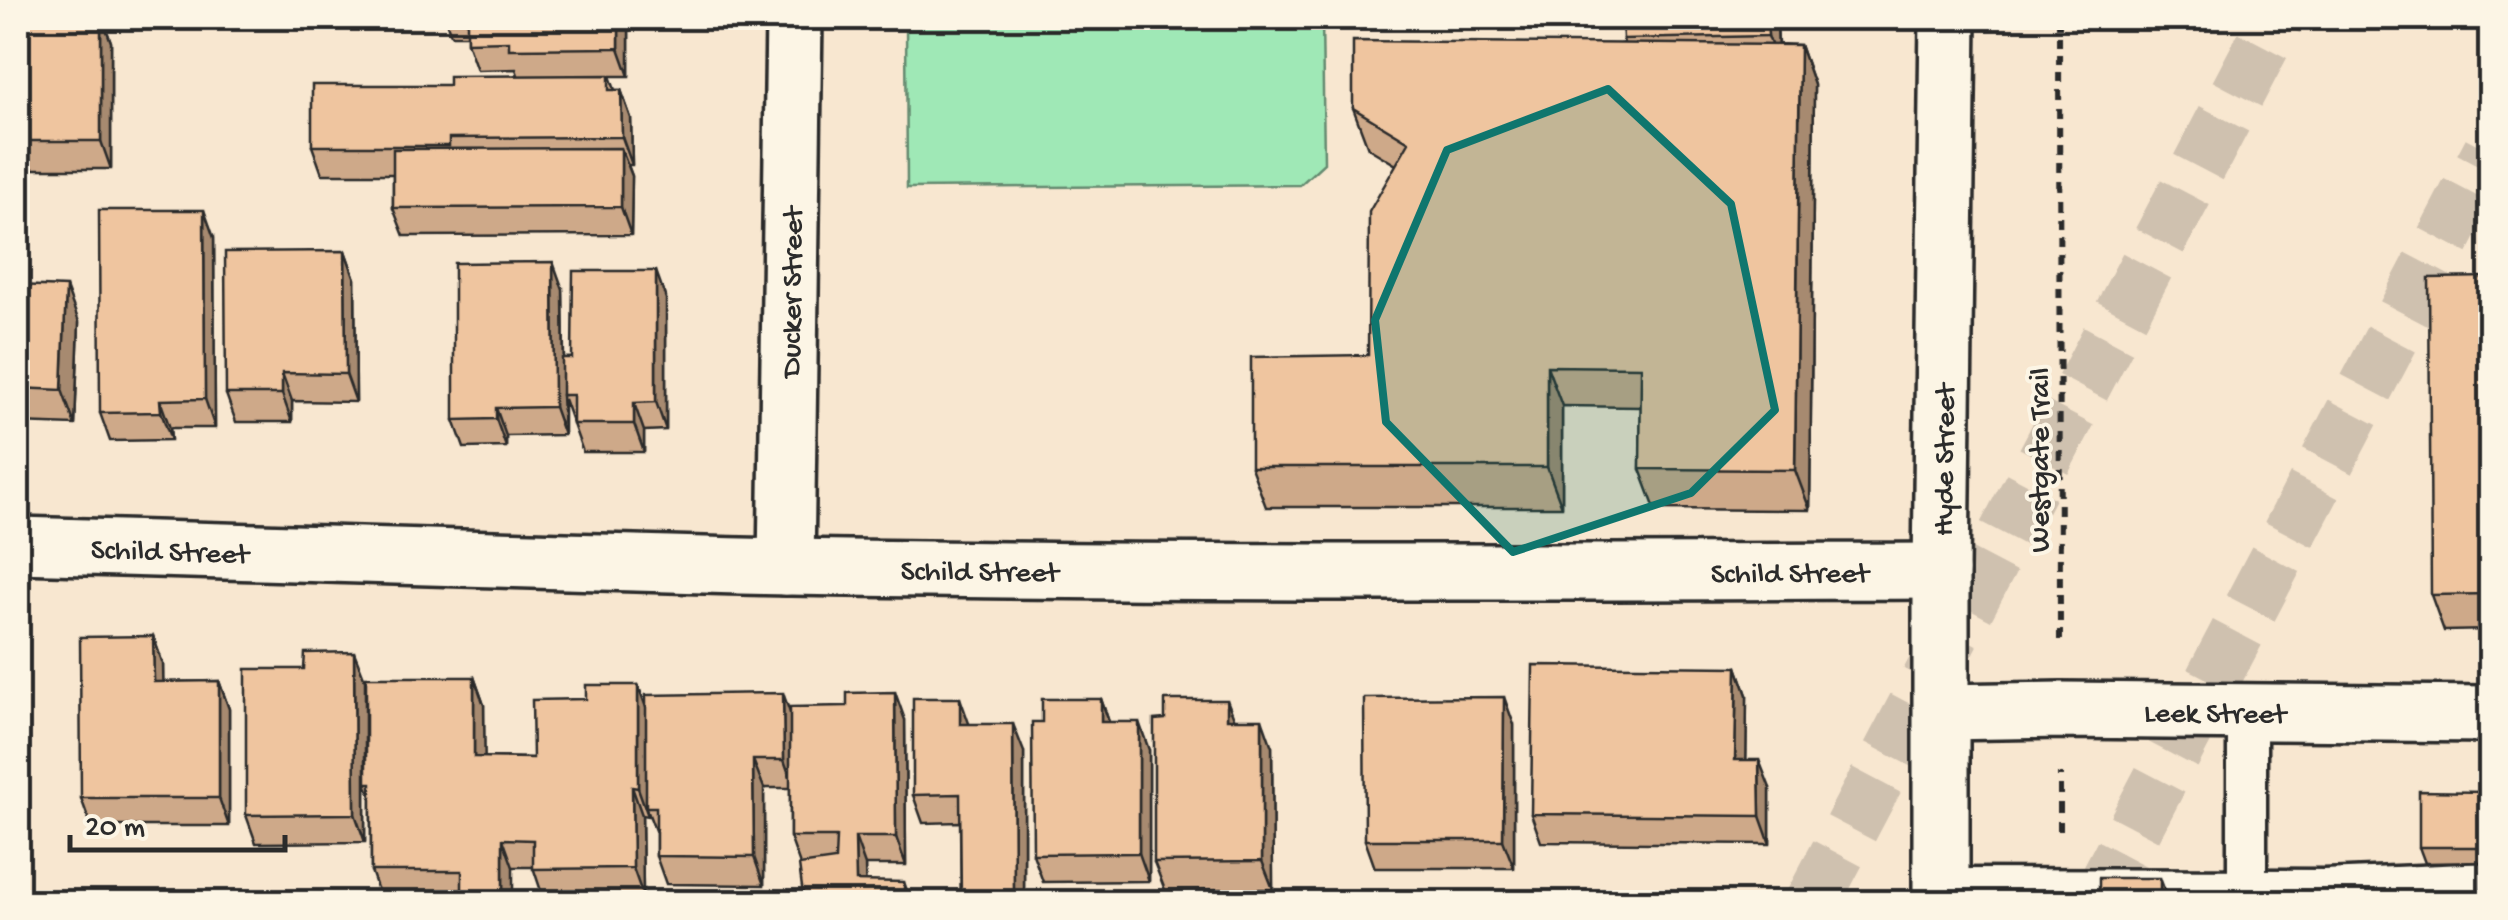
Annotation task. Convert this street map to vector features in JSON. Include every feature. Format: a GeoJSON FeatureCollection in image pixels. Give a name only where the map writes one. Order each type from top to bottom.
{"type":"FeatureCollection","features":[{"type":"Feature","properties":{"kind":"street","name":"Ducker Street"},"geometry":{"type":"LineString","coordinates":[[786,567],[794,18]]}},
{"type":"Feature","properties":{"kind":"street","name":"Hyde Street"},"geometry":{"type":"LineString","coordinates":[[1941,896],[1948,18]]}},
{"type":"Feature","properties":{"kind":"street","name":"Schild Street"},"geometry":{"type":"LineString","coordinates":[[18,546],[786,567],[1569,573],[1941,571]]}},
{"type":"Feature","properties":{"kind":"street","name":"Leek Street"},"geometry":{"type":"LineString","coordinates":[[1943,712],[2490,714]]}},
{"type":"Feature","properties":{"kind":"lane"},"geometry":{"type":"LineString","coordinates":[[2247,712],[2247,889]]}},
{"type":"Feature","properties":{"kind":"lane"},"geometry":{"type":"LineString","coordinates":[[1941,896],[2059,889],[2326,889],[2490,882]]}},
{"type":"Feature","properties":{"kind":"path","name":"Westgate Trail"},"geometry":{"type":"LineString","coordinates":[[2059,18],[2059,889]]}},
{"type":"Feature","properties":{"kind":"highlighted area"},"geometry":{"type":"Polygon","coordinates":[[[1608,89],[1731,204],[1775,410],[1691,493],[1513,552],[1386,422],[1375,320],[1447,150],[1608,89]]]}},
{"type":"Feature","properties":{"kind":"green space"},"geometry":{"type":"Polygon","coordinates":[[[906,18],[1322,18],[1324,163],[1300,185],[907,188],[906,18]]]}},
{"type":"Feature","properties":{"kind":"building"},"geometry":{"type":"Polygon","coordinates":[[[18,18],[101,18],[101,141],[18,141],[18,18]]]}},
{"type":"Feature","properties":{"kind":"building"},"geometry":{"type":"Polygon","coordinates":[[[467,18],[619,18],[619,48],[509,49],[509,41],[467,42],[467,18]]]}},
{"type":"Feature","properties":{"kind":"building"},"geometry":{"type":"Polygon","coordinates":[[[1622,18],[1767,18],[1768,36],[1623,39],[1622,18]]]}},
{"type":"Feature","properties":{"kind":"building"},"geometry":{"type":"Polygon","coordinates":[[[1353,41],[1800,45],[1795,470],[1640,469],[1641,367],[1547,366],[1547,467],[1251,467],[1251,357],[1368,355],[1369,212],[1409,142],[1353,108],[1353,41]]]}},
{"type":"Feature","properties":{"kind":"building"},"geometry":{"type":"Polygon","coordinates":[[[609,75],[609,90],[621,90],[622,137],[449,138],[449,146],[312,146],[312,85],[449,85],[449,76],[609,75]]]}},
{"type":"Feature","properties":{"kind":"building"},"geometry":{"type":"Polygon","coordinates":[[[621,148],[621,207],[393,208],[393,149],[621,148]]]}},
{"type":"Feature","properties":{"kind":"building"},"geometry":{"type":"Polygon","coordinates":[[[99,210],[204,210],[205,399],[160,400],[161,412],[100,413],[99,210]]]}},
{"type":"Feature","properties":{"kind":"building"},"geometry":{"type":"Polygon","coordinates":[[[345,251],[346,374],[282,373],[282,394],[226,394],[225,252],[345,251]]]}},
{"type":"Feature","properties":{"kind":"building"},"geometry":{"type":"Polygon","coordinates":[[[553,262],[554,407],[496,408],[496,419],[454,420],[454,263],[553,262]]]}},
{"type":"Feature","properties":{"kind":"building"},"geometry":{"type":"Polygon","coordinates":[[[573,271],[656,271],[656,402],[634,403],[634,424],[573,424],[573,395],[562,395],[562,358],[572,358],[573,271]]]}},
{"type":"Feature","properties":{"kind":"building"},"geometry":{"type":"Polygon","coordinates":[[[2490,277],[2490,594],[2431,595],[2429,278],[2490,277]]]}},
{"type":"Feature","properties":{"kind":"building"},"geometry":{"type":"Polygon","coordinates":[[[18,285],[66,287],[62,390],[18,388],[18,285]]]}},
{"type":"Feature","properties":{"kind":"building"},"geometry":{"type":"Polygon","coordinates":[[[153,636],[154,682],[219,681],[219,798],[81,798],[80,637],[153,636]]]}},
{"type":"Feature","properties":{"kind":"building"},"geometry":{"type":"Polygon","coordinates":[[[354,652],[355,814],[246,815],[246,669],[304,669],[305,653],[354,652]]]}},
{"type":"Feature","properties":{"kind":"building"},"geometry":{"type":"Polygon","coordinates":[[[1533,665],[1737,667],[1735,760],[1759,760],[1760,816],[1531,814],[1533,665]]]}},
{"type":"Feature","properties":{"kind":"building"},"geometry":{"type":"Polygon","coordinates":[[[366,677],[474,677],[474,757],[533,758],[532,700],[586,699],[586,685],[638,685],[638,788],[632,787],[633,868],[533,869],[533,840],[503,839],[503,902],[462,902],[462,871],[371,871],[366,677]]]}},
{"type":"Feature","properties":{"kind":"building"},"geometry":{"type":"Polygon","coordinates":[[[895,692],[896,837],[855,837],[856,881],[904,882],[904,902],[804,902],[799,865],[835,860],[836,837],[790,837],[790,707],[847,706],[847,693],[895,692]]]}},
{"type":"Feature","properties":{"kind":"building"},"geometry":{"type":"Polygon","coordinates":[[[783,693],[784,760],[753,760],[754,857],[656,856],[656,807],[646,807],[646,695],[783,693]]]}},
{"type":"Feature","properties":{"kind":"building"},"geometry":{"type":"Polygon","coordinates":[[[1504,697],[1503,840],[1365,840],[1364,698],[1504,697]]]}},
{"type":"Feature","properties":{"kind":"building"},"geometry":{"type":"Polygon","coordinates":[[[913,698],[960,698],[960,724],[1013,724],[1014,902],[961,902],[960,794],[913,795],[913,698]]]}},
{"type":"Feature","properties":{"kind":"building"},"geometry":{"type":"Polygon","coordinates":[[[1042,699],[1101,699],[1101,722],[1139,722],[1139,853],[1033,854],[1032,722],[1042,722],[1042,699]]]}},
{"type":"Feature","properties":{"kind":"building"},"geometry":{"type":"Polygon","coordinates":[[[1165,700],[1227,700],[1227,719],[1262,719],[1262,861],[1154,862],[1154,720],[1165,719],[1165,700]]]}},
{"type":"Feature","properties":{"kind":"building"},"geometry":{"type":"Polygon","coordinates":[[[2485,775],[2490,775],[2490,847],[2419,847],[2419,791],[2485,792],[2485,775]]]}},
{"type":"Feature","properties":{"kind":"building"},"geometry":{"type":"Polygon","coordinates":[[[2483,853],[2490,853],[2490,902],[2322,902],[2322,897],[2482,897],[2483,853]]]}},
{"type":"Feature","properties":{"kind":"building"},"geometry":{"type":"Polygon","coordinates":[[[2099,878],[2160,878],[2160,902],[2099,902],[2099,878]]]}},
{"type":"Feature","properties":{"kind":"tunnel"},"geometry":{"type":"LineString","coordinates":[[1812,902],[2277,18]]}},
{"type":"Feature","properties":{"kind":"tunnel"},"geometry":{"type":"LineString","coordinates":[[2096,902],[2490,151]]}}]}
